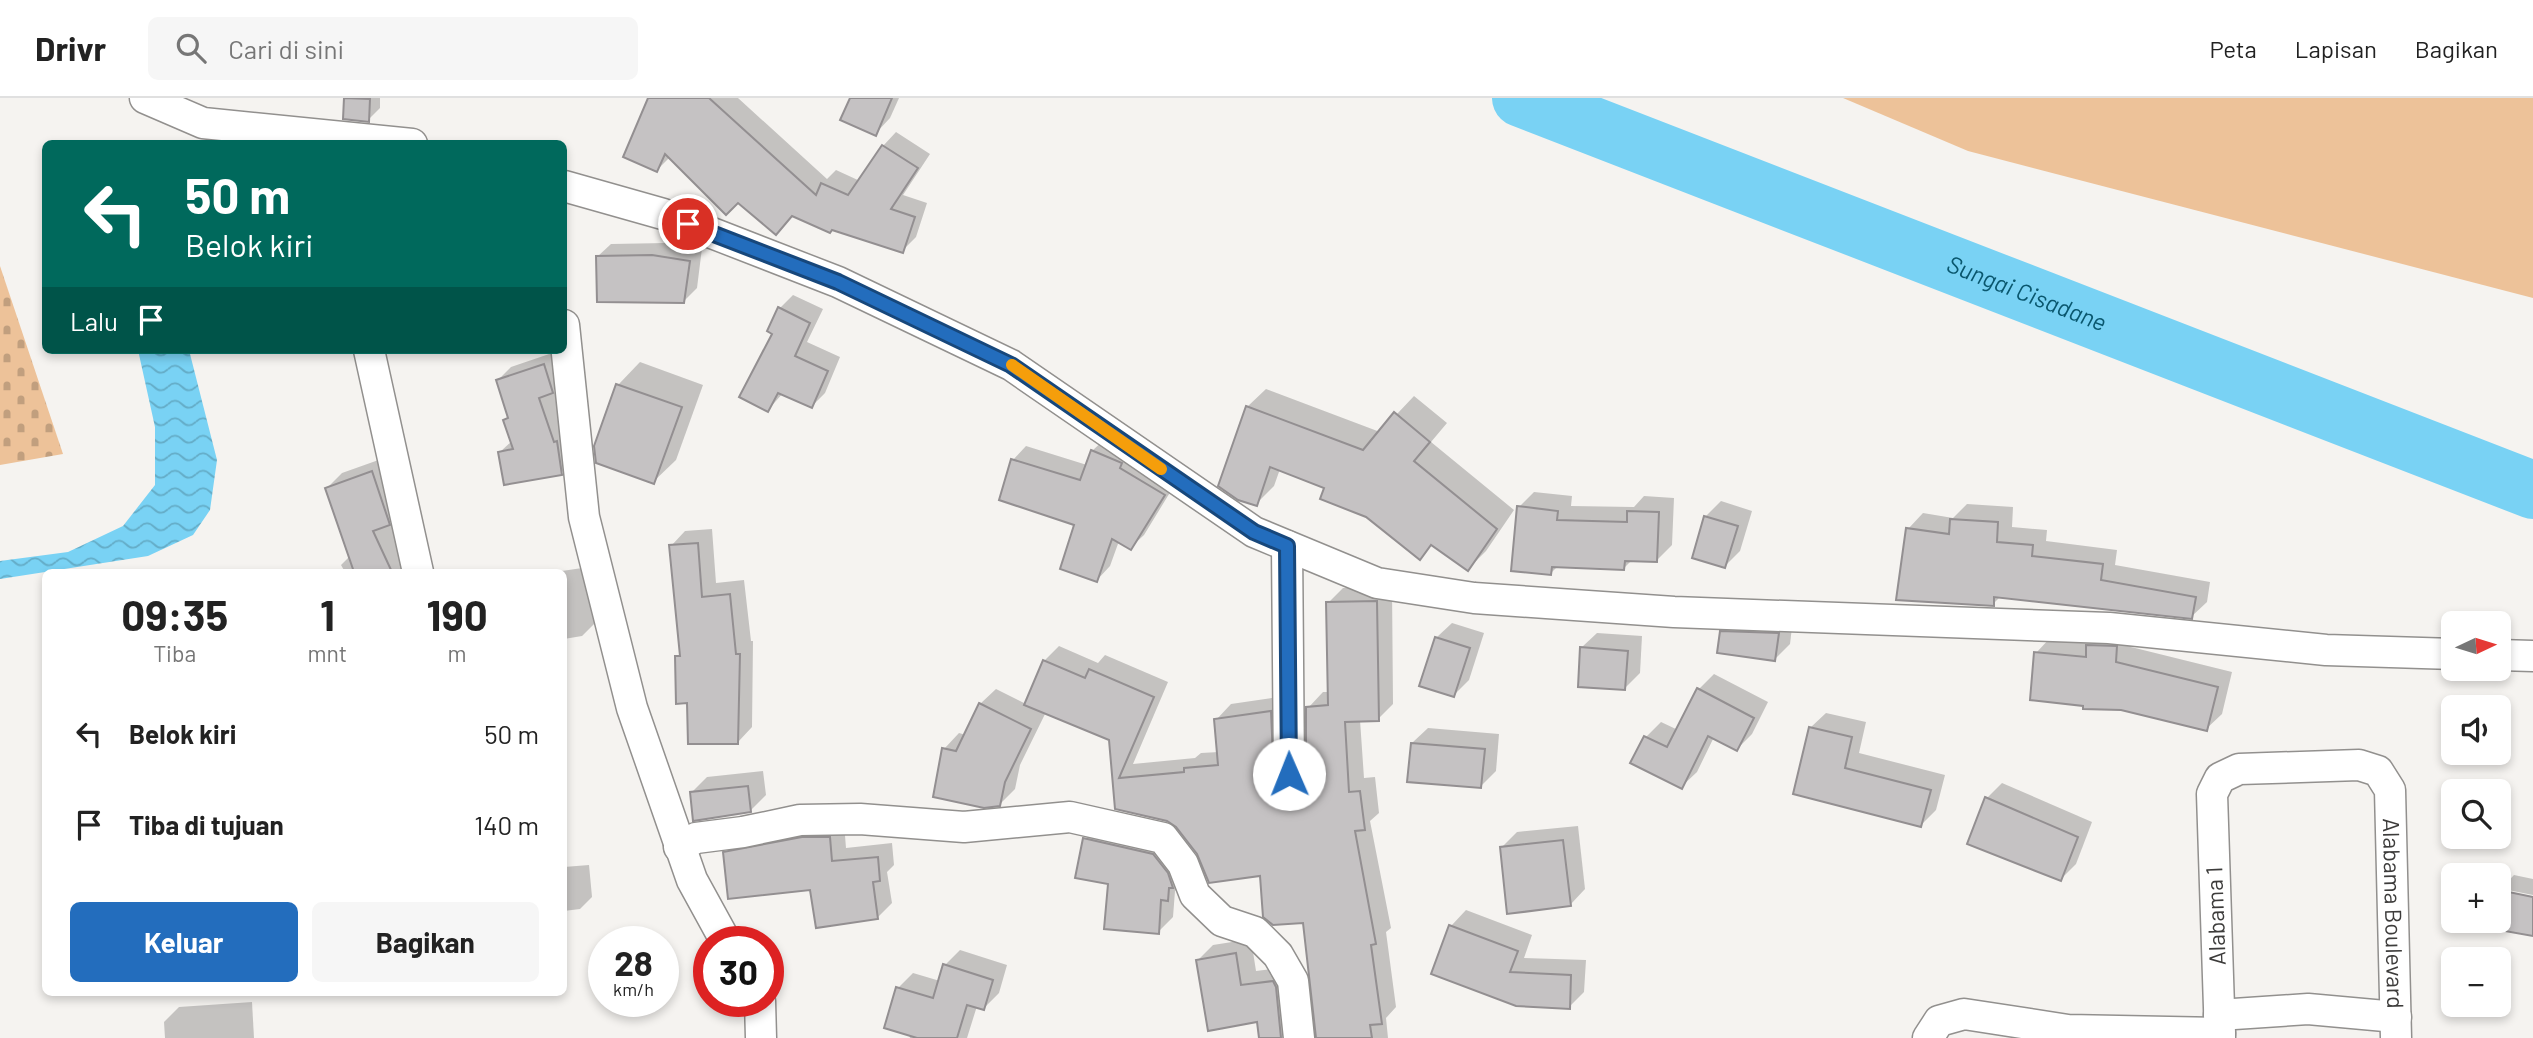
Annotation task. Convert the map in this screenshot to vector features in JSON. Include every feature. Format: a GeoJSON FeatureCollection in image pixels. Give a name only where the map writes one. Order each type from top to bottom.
{"type":"FeatureCollection","features":[{"type":"Feature","properties":{"kind":"street"},"geometry":{"type":"LineString","coordinates":[[145,98],[203,123],[340,140]]}},
{"type":"Feature","properties":{"kind":"street"},"geometry":{"type":"LineString","coordinates":[[567,187],[663,214],[838,282],[1011,365],[1254,532],[1377,583],[1474,598],[1674,612],[2109,628],[2326,650],[2441,654]]}},
{"type":"Feature","properties":{"kind":"street"},"geometry":{"type":"LineString","coordinates":[[370,354],[417,569]]}},
{"type":"Feature","properties":{"kind":"street"},"geometry":{"type":"LineString","coordinates":[[567,354],[584,517],[632,708],[679,847],[717,926]]}},
{"type":"Feature","properties":{"kind":"street"},"geometry":{"type":"LineString","coordinates":[[1287,546],[1289,774]]}},
{"type":"Feature","properties":{"kind":"street"},"geometry":{"type":"LineString","coordinates":[[2511,655],[2533,656]]}},
{"type":"Feature","properties":{"kind":"street","name":"Alabama Boulevard"},"geometry":{"type":"LineString","coordinates":[[2212,794],[2220,778],[2239,769],[2359,765],[2378,771],[2390,790],[2396,1027]]}},
{"type":"Feature","properties":{"kind":"street","name":"Alabama 1"},"geometry":{"type":"LineString","coordinates":[[2212,794],[2220,1029]]}},
{"type":"Feature","properties":{"kind":"street"},"geometry":{"type":"LineString","coordinates":[[679,847],[696,838],[743,832],[800,820],[860,819],[964,827],[1070,817],[1163,838],[1183,864],[1195,895],[1222,920],[1255,932],[1278,955],[1293,981],[1299,1038]]}},
{"type":"Feature","properties":{"kind":"street"},"geometry":{"type":"LineString","coordinates":[[1928,1038],[1939,1021],[1964,1014],[2069,1034],[2220,1029],[2308,1009],[2396,1027]]}},
{"type":"Feature","properties":{"kind":"street"},"geometry":{"type":"LineString","coordinates":[[760,1017],[761,1038]]}},
{"type":"Feature","properties":{"kind":"green space"},"geometry":{"type":"Polygon","coordinates":[[[1843,98],[2533,98],[2533,298],[1968,151],[1843,98]]]}},
{"type":"Feature","properties":{"kind":"green space"},"geometry":{"type":"Polygon","coordinates":[[[0,266],[63,454],[0,465],[0,266]]]}},
{"type":"Feature","properties":{"kind":"water"},"geometry":{"type":"Polygon","coordinates":[[[139,354],[190,354],[217,460],[210,510],[193,535],[148,556],[64,569],[42,569],[42,572],[0,579],[0,561],[68,552],[123,526],[155,485],[155,427],[139,354]]]}},
{"type":"Feature","properties":{"kind":"building"},"geometry":{"type":"Polygon","coordinates":[[[344,98],[370,99],[369,122],[343,119],[344,98]]]}},
{"type":"Feature","properties":{"kind":"building"},"geometry":{"type":"Polygon","coordinates":[[[648,98],[709,98],[816,195],[821,183],[848,195],[882,145],[918,168],[891,209],[915,217],[903,253],[832,230],[830,233],[792,216],[776,235],[738,203],[726,215],[665,154],[657,172],[623,157],[648,98]]]}},
{"type":"Feature","properties":{"kind":"building"},"geometry":{"type":"Polygon","coordinates":[[[850,98],[892,98],[876,136],[840,120],[850,98]]]}},
{"type":"Feature","properties":{"kind":"building"},"geometry":{"type":"Polygon","coordinates":[[[652,255],[690,261],[684,303],[597,302],[596,256],[652,255]]]}},
{"type":"Feature","properties":{"kind":"building"},"geometry":{"type":"Polygon","coordinates":[[[778,307],[810,323],[795,356],[828,371],[812,408],[778,393],[768,412],[739,397],[772,334],[767,331],[778,307]]]}},
{"type":"Feature","properties":{"kind":"building"},"geometry":{"type":"Polygon","coordinates":[[[544,364],[553,393],[539,398],[554,442],[557,441],[562,475],[504,485],[498,452],[513,449],[503,420],[508,418],[496,380],[544,364]]]}},
{"type":"Feature","properties":{"kind":"building"},"geometry":{"type":"Polygon","coordinates":[[[616,384],[682,407],[654,484],[596,463],[594,446],[616,384]]]}},
{"type":"Feature","properties":{"kind":"building"},"geometry":{"type":"Polygon","coordinates":[[[1246,406],[1363,450],[1394,412],[1430,442],[1414,461],[1497,529],[1468,571],[1431,545],[1420,560],[1366,517],[1320,499],[1324,488],[1270,467],[1257,506],[1238,500],[1218,486],[1246,406]]]}},
{"type":"Feature","properties":{"kind":"building"},"geometry":{"type":"Polygon","coordinates":[[[1091,450],[1122,463],[1120,468],[1165,495],[1131,550],[1112,539],[1097,582],[1060,569],[1074,525],[999,500],[1011,459],[1080,480],[1091,450]]]}},
{"type":"Feature","properties":{"kind":"building"},"geometry":{"type":"Polygon","coordinates":[[[372,471],[390,525],[373,531],[391,569],[353,569],[325,488],[372,471]]]}},
{"type":"Feature","properties":{"kind":"building"},"geometry":{"type":"Polygon","coordinates":[[[1517,506],[1558,511],[1557,520],[1627,522],[1627,511],[1659,512],[1657,562],[1625,561],[1624,570],[1552,567],[1551,575],[1511,571],[1517,506]]]}},
{"type":"Feature","properties":{"kind":"building"},"geometry":{"type":"Polygon","coordinates":[[[1704,516],[1738,526],[1725,568],[1692,558],[1704,516]]]}},
{"type":"Feature","properties":{"kind":"building"},"geometry":{"type":"Polygon","coordinates":[[[1950,519],[1998,522],[1997,542],[2033,545],[2032,556],[2103,564],[2101,580],[2196,597],[2192,619],[1994,597],[1994,606],[1896,600],[1906,528],[1949,534],[1950,519]]]}},
{"type":"Feature","properties":{"kind":"building"},"geometry":{"type":"Polygon","coordinates":[[[698,543],[702,597],[730,594],[736,654],[740,654],[738,744],[688,744],[687,703],[676,704],[675,656],[680,656],[669,545],[698,543]]]}},
{"type":"Feature","properties":{"kind":"building"},"geometry":{"type":"Polygon","coordinates":[[[1377,601],[1379,721],[1345,722],[1349,792],[1360,791],[1365,830],[1355,831],[1376,944],[1371,945],[1382,1024],[1370,1025],[1372,1038],[1316,1038],[1303,923],[1273,925],[1263,917],[1260,876],[1209,883],[1197,854],[1176,827],[1167,821],[1115,809],[1109,740],[1024,705],[1043,660],[1085,678],[1089,669],[1154,697],[1119,778],[1184,772],[1184,768],[1218,765],[1214,719],[1271,711],[1274,782],[1281,789],[1297,789],[1304,783],[1306,774],[1306,707],[1328,705],[1326,602],[1377,601]]]}},
{"type":"Feature","properties":{"kind":"building"},"geometry":{"type":"Polygon","coordinates":[[[1720,631],[1779,633],[1775,661],[1717,653],[1720,631]]]}},
{"type":"Feature","properties":{"kind":"building"},"geometry":{"type":"Polygon","coordinates":[[[1435,637],[1470,648],[1454,697],[1419,686],[1435,637]]]}},
{"type":"Feature","properties":{"kind":"building"},"geometry":{"type":"Polygon","coordinates":[[[2086,645],[2117,646],[2116,662],[2218,687],[2207,731],[2121,710],[2083,709],[2083,706],[2030,700],[2034,652],[2086,657],[2086,645]]]}},
{"type":"Feature","properties":{"kind":"building"},"geometry":{"type":"Polygon","coordinates":[[[1580,647],[1628,651],[1625,690],[1578,687],[1580,647]]]}},
{"type":"Feature","properties":{"kind":"building"},"geometry":{"type":"Polygon","coordinates":[[[1697,688],[1754,718],[1737,751],[1708,736],[1682,789],[1630,763],[1644,736],[1667,747],[1697,688]]]}},
{"type":"Feature","properties":{"kind":"building"},"geometry":{"type":"Polygon","coordinates":[[[979,703],[1031,729],[1005,782],[1000,806],[984,808],[933,797],[942,748],[956,751],[979,703]]]}},
{"type":"Feature","properties":{"kind":"building"},"geometry":{"type":"Polygon","coordinates":[[[1809,727],[1852,737],[1845,768],[1931,790],[1921,827],[1793,794],[1809,727]]]}},
{"type":"Feature","properties":{"kind":"building"},"geometry":{"type":"Polygon","coordinates":[[[1411,743],[1485,749],[1481,788],[1407,782],[1411,743]]]}},
{"type":"Feature","properties":{"kind":"building"},"geometry":{"type":"Polygon","coordinates":[[[748,786],[751,812],[693,821],[690,792],[748,786]]]}},
{"type":"Feature","properties":{"kind":"building"},"geometry":{"type":"Polygon","coordinates":[[[1985,797],[2078,837],[2061,881],[1967,844],[1985,797]]]}},
{"type":"Feature","properties":{"kind":"building"},"geometry":{"type":"Polygon","coordinates":[[[802,837],[830,837],[832,861],[878,857],[880,881],[873,882],[878,919],[816,928],[810,890],[728,899],[723,852],[802,837]]]}},
{"type":"Feature","properties":{"kind":"building"},"geometry":{"type":"Polygon","coordinates":[[[1083,838],[1153,854],[1168,873],[1173,888],[1169,888],[1168,901],[1161,900],[1159,934],[1104,929],[1108,884],[1075,878],[1083,838]]]}},
{"type":"Feature","properties":{"kind":"building"},"geometry":{"type":"Polygon","coordinates":[[[1563,840],[1571,906],[1507,914],[1500,847],[1563,840]]]}},
{"type":"Feature","properties":{"kind":"building"},"geometry":{"type":"Polygon","coordinates":[[[2511,892],[2533,897],[2533,936],[2511,932],[2511,892]]]}},
{"type":"Feature","properties":{"kind":"building"},"geometry":{"type":"Polygon","coordinates":[[[1449,925],[1518,951],[1510,972],[1571,975],[1570,1009],[1516,1006],[1431,974],[1449,925]]]}},
{"type":"Feature","properties":{"kind":"building"},"geometry":{"type":"Polygon","coordinates":[[[1236,953],[1241,985],[1273,981],[1276,987],[1281,1038],[1259,1038],[1257,1022],[1208,1031],[1196,960],[1236,953]]]}},
{"type":"Feature","properties":{"kind":"building"},"geometry":{"type":"Polygon","coordinates":[[[943,964],[993,980],[984,1010],[967,1005],[957,1038],[917,1038],[884,1028],[896,987],[933,998],[943,964]]]}},
{"type":"Feature","properties":{"kind":"waterway","name":"Sungai Cisadane"},"geometry":{"type":"LineString","coordinates":[[1521,98],[2533,490]]}},
{"type":"Feature","properties":{"kind":"slow traffic"},"geometry":{"type":"LineString","coordinates":[[1012,365],[1161,469]]}},
{"type":"Feature","properties":{"kind":"route"},"geometry":{"type":"LineString","coordinates":[[688,224],[838,282],[1011,365],[1254,532],[1287,546],[1289,774]]}}]}
